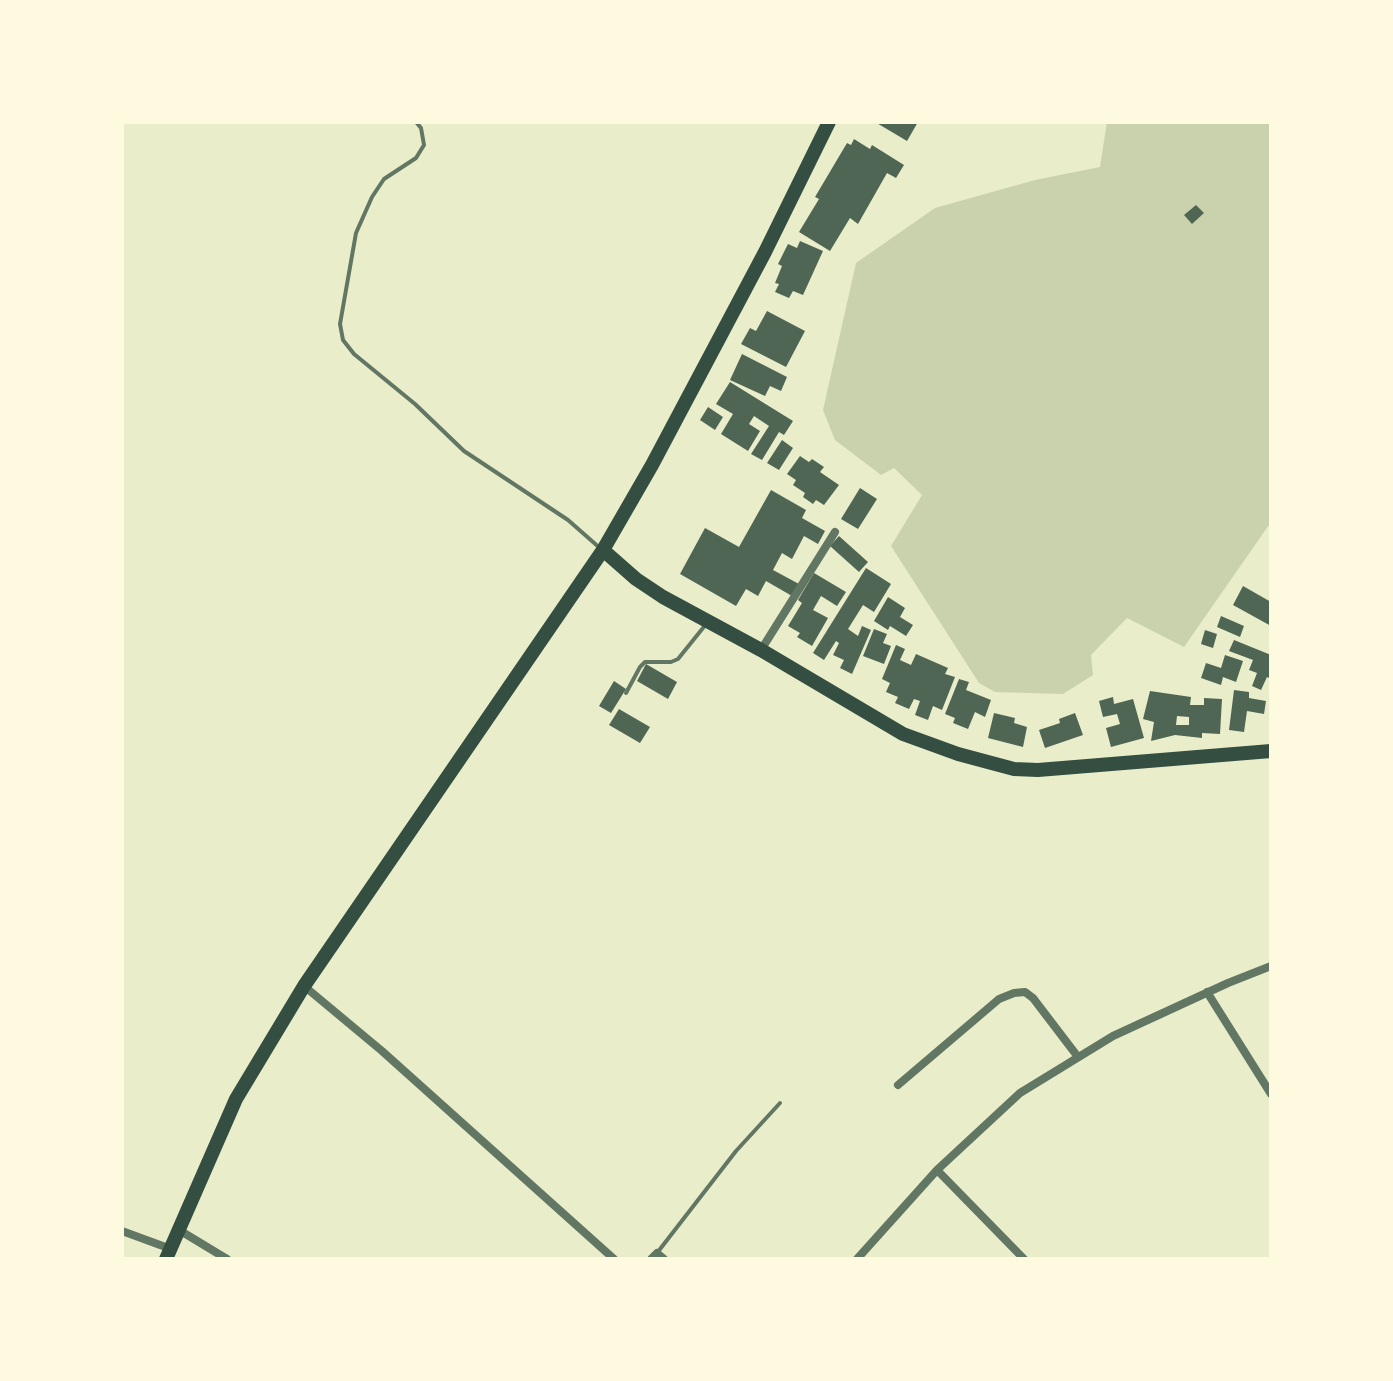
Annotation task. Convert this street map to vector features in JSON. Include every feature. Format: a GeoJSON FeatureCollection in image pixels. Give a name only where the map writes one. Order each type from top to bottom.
{"type":"FeatureCollection","features":[{"type":"Feature","properties":{"kind":"highway"},"geometry":{"type":"LineString","coordinates":[[168,1254],[236,1099],[304,986],[603,550],[652,465],[765,252],[829,122]]}},
{"type":"Feature","properties":{"kind":"highway"},"geometry":{"type":"LineString","coordinates":[[603,550],[636,579],[903,734],[958,754],[1014,769],[1038,770],[1271,751]]}},
{"type":"Feature","properties":{"kind":"street"},"geometry":{"type":"LineString","coordinates":[[761,650],[835,532]]}},
{"type":"Feature","properties":{"kind":"street"},"geometry":{"type":"LineString","coordinates":[[857,1259],[937,1170],[1020,1093],[1113,1036],[1271,966]]}},
{"type":"Feature","properties":{"kind":"street"},"geometry":{"type":"LineString","coordinates":[[304,986],[394,1061],[614,1259]]}},
{"type":"Feature","properties":{"kind":"street"},"geometry":{"type":"LineString","coordinates":[[898,1085],[999,999],[1014,993],[1025,992],[1033,998],[1078,1057]]}},
{"type":"Feature","properties":{"kind":"street"},"geometry":{"type":"LineString","coordinates":[[1207,992],[1271,1094]]}},
{"type":"Feature","properties":{"kind":"street"},"geometry":{"type":"LineString","coordinates":[[937,1170],[1024,1259]]}},
{"type":"Feature","properties":{"kind":"street"},"geometry":{"type":"LineString","coordinates":[[179,1230],[227,1259]]}},
{"type":"Feature","properties":{"kind":"street"},"geometry":{"type":"LineString","coordinates":[[122,1231],[168,1254]]}},
{"type":"Feature","properties":{"kind":"lane"},"geometry":{"type":"LineString","coordinates":[[416,122],[421,128],[424,145],[416,158],[384,179],[356,233],[340,324],[343,340],[354,354],[415,404],[464,451],[568,520],[603,550]]}},
{"type":"Feature","properties":{"kind":"lane"},"geometry":{"type":"LineString","coordinates":[[626,693],[645,662],[678,659],[709,622]]}},
{"type":"Feature","properties":{"kind":"lane"},"geometry":{"type":"LineString","coordinates":[[657,1257],[736,1151],[780,1103]]}},
{"type":"Feature","properties":{"kind":"green space"},"geometry":{"type":"Polygon","coordinates":[[[1107,122],[1271,122],[1271,522],[1184,647],[1127,618],[1091,655],[1093,675],[1063,694],[995,692],[979,683],[891,546],[922,495],[894,468],[881,475],[835,440],[823,410],[856,263],[935,208],[1035,180],[1100,167],[1107,122]]]}},
{"type":"Feature","properties":{"kind":"building"},"geometry":{"type":"Polygon","coordinates":[[[875,122],[918,122],[907,141],[875,122]]]}},
{"type":"Feature","properties":{"kind":"building"},"geometry":{"type":"Polygon","coordinates":[[[854,139],[870,149],[872,145],[904,165],[896,178],[887,173],[858,224],[850,218],[830,251],[799,232],[819,199],[815,197],[847,143],[851,145],[854,139]]]}},
{"type":"Feature","properties":{"kind":"building"},"geometry":{"type":"Polygon","coordinates":[[[1196,205],[1204,213],[1192,224],[1184,215],[1196,205]]]}},
{"type":"Feature","properties":{"kind":"building"},"geometry":{"type":"Polygon","coordinates":[[[800,241],[823,251],[803,295],[793,291],[789,298],[775,292],[782,266],[778,264],[788,244],[797,248],[800,241]]]}},
{"type":"Feature","properties":{"kind":"building"},"geometry":{"type":"Polygon","coordinates":[[[767,311],[805,331],[786,367],[741,344],[750,328],[756,331],[767,311]]]}},
{"type":"Feature","properties":{"kind":"building"},"geometry":{"type":"Polygon","coordinates":[[[742,354],[787,377],[781,391],[770,386],[765,396],[730,380],[742,354]]]}},
{"type":"Feature","properties":{"kind":"building"},"geometry":{"type":"Polygon","coordinates":[[[730,382],[793,421],[784,435],[779,432],[762,460],[751,454],[769,426],[754,416],[749,424],[760,431],[748,451],[721,434],[733,414],[716,404],[730,382]]]}},
{"type":"Feature","properties":{"kind":"building"},"geometry":{"type":"Polygon","coordinates":[[[708,407],[723,417],[715,430],[700,420],[708,407]]]}},
{"type":"Feature","properties":{"kind":"building"},"geometry":{"type":"Polygon","coordinates":[[[782,440],[793,448],[779,470],[767,463],[782,440]]]}},
{"type":"Feature","properties":{"kind":"building"},"geometry":{"type":"Polygon","coordinates":[[[800,456],[824,467],[820,472],[839,485],[824,505],[816,500],[813,504],[803,497],[805,493],[793,485],[796,480],[787,474],[800,456]]]}},
{"type":"Feature","properties":{"kind":"building"},"geometry":{"type":"Polygon","coordinates":[[[860,488],[877,499],[858,529],[841,519],[860,488]]]}},
{"type":"Feature","properties":{"kind":"building"},"geometry":{"type":"Polygon","coordinates":[[[771,490],[806,510],[802,518],[825,531],[818,544],[804,536],[792,559],[782,553],[773,570],[799,584],[792,596],[766,581],[758,596],[746,589],[736,606],[680,574],[705,528],[739,547],[771,490]]]}},
{"type":"Feature","properties":{"kind":"building"},"geometry":{"type":"Polygon","coordinates":[[[839,536],[868,562],[859,572],[830,546],[839,536]]]}},
{"type":"Feature","properties":{"kind":"building"},"geometry":{"type":"Polygon","coordinates":[[[866,568],[891,584],[874,612],[863,605],[848,629],[858,636],[862,626],[871,630],[852,674],[840,668],[844,660],[833,655],[839,643],[836,641],[824,660],[813,653],[866,568]]]}},
{"type":"Feature","properties":{"kind":"building"},"geometry":{"type":"Polygon","coordinates":[[[814,573],[846,592],[837,606],[821,596],[813,610],[828,618],[812,646],[797,637],[800,633],[788,626],[802,603],[798,600],[814,573]]]}},
{"type":"Feature","properties":{"kind":"building"},"geometry":{"type":"Polygon","coordinates":[[[1243,586],[1271,602],[1271,626],[1233,605],[1243,586]]]}},
{"type":"Feature","properties":{"kind":"building"},"geometry":{"type":"Polygon","coordinates":[[[888,597],[905,608],[900,617],[913,625],[906,636],[874,621],[888,597]]]}},
{"type":"Feature","properties":{"kind":"building"},"geometry":{"type":"Polygon","coordinates":[[[1221,616],[1244,626],[1240,637],[1217,627],[1221,616]]]}},
{"type":"Feature","properties":{"kind":"building"},"geometry":{"type":"Polygon","coordinates":[[[874,629],[887,634],[883,643],[891,646],[884,664],[863,656],[874,629]]]}},
{"type":"Feature","properties":{"kind":"building"},"geometry":{"type":"Polygon","coordinates":[[[1205,630],[1217,634],[1213,648],[1201,644],[1205,630]]]}},
{"type":"Feature","properties":{"kind":"building"},"geometry":{"type":"Polygon","coordinates":[[[1234,640],[1271,655],[1271,679],[1267,677],[1261,690],[1252,686],[1257,673],[1249,670],[1253,660],[1229,651],[1234,640]]]}},
{"type":"Feature","properties":{"kind":"building"},"geometry":{"type":"Polygon","coordinates":[[[896,645],[905,649],[900,660],[911,665],[916,654],[948,668],[945,674],[955,677],[942,710],[933,706],[928,720],[915,715],[920,701],[914,699],[909,709],[895,703],[898,697],[886,692],[890,683],[882,679],[896,645]]]}},
{"type":"Feature","properties":{"kind":"building"},"geometry":{"type":"Polygon","coordinates":[[[1225,655],[1243,661],[1236,682],[1223,677],[1221,685],[1201,678],[1206,663],[1221,668],[1225,655]]]}},
{"type":"Feature","properties":{"kind":"building"},"geometry":{"type":"Polygon","coordinates":[[[646,664],[677,682],[668,699],[637,681],[646,664]]]}},
{"type":"Feature","properties":{"kind":"building"},"geometry":{"type":"Polygon","coordinates":[[[959,679],[969,682],[966,690],[991,700],[985,717],[975,712],[968,729],[953,723],[955,718],[945,714],[959,679]]]}},
{"type":"Feature","properties":{"kind":"building"},"geometry":{"type":"Polygon","coordinates":[[[614,681],[626,689],[611,713],[599,706],[614,681]]]}},
{"type":"Feature","properties":{"kind":"building"},"geometry":{"type":"Polygon","coordinates":[[[1234,690],[1249,692],[1249,698],[1266,701],[1264,714],[1247,711],[1244,732],[1229,730],[1234,690]]]}},
{"type":"Feature","properties":{"kind":"building"},"geometry":{"type":"Polygon","coordinates":[[[1150,691],[1191,697],[1190,705],[1204,705],[1204,698],[1222,699],[1220,734],[1202,733],[1202,738],[1175,735],[1151,741],[1154,722],[1143,719],[1150,691]],[[1177,716],[1176,725],[1189,725],[1189,717],[1177,716]]]}},
{"type":"Feature","properties":{"kind":"building"},"geometry":{"type":"Polygon","coordinates":[[[1113,697],[1114,704],[1133,699],[1144,738],[1111,747],[1106,728],[1120,724],[1117,714],[1103,717],[1099,701],[1113,697]]]}},
{"type":"Feature","properties":{"kind":"building"},"geometry":{"type":"Polygon","coordinates":[[[619,709],[650,727],[640,743],[609,725],[619,709]]]}},
{"type":"Feature","properties":{"kind":"building"},"geometry":{"type":"Polygon","coordinates":[[[994,713],[1015,718],[1014,723],[1027,727],[1023,747],[988,738],[994,713]]]}},
{"type":"Feature","properties":{"kind":"building"},"geometry":{"type":"Polygon","coordinates":[[[1075,713],[1083,735],[1045,748],[1039,730],[1060,723],[1059,719],[1075,713]]]}}]}
